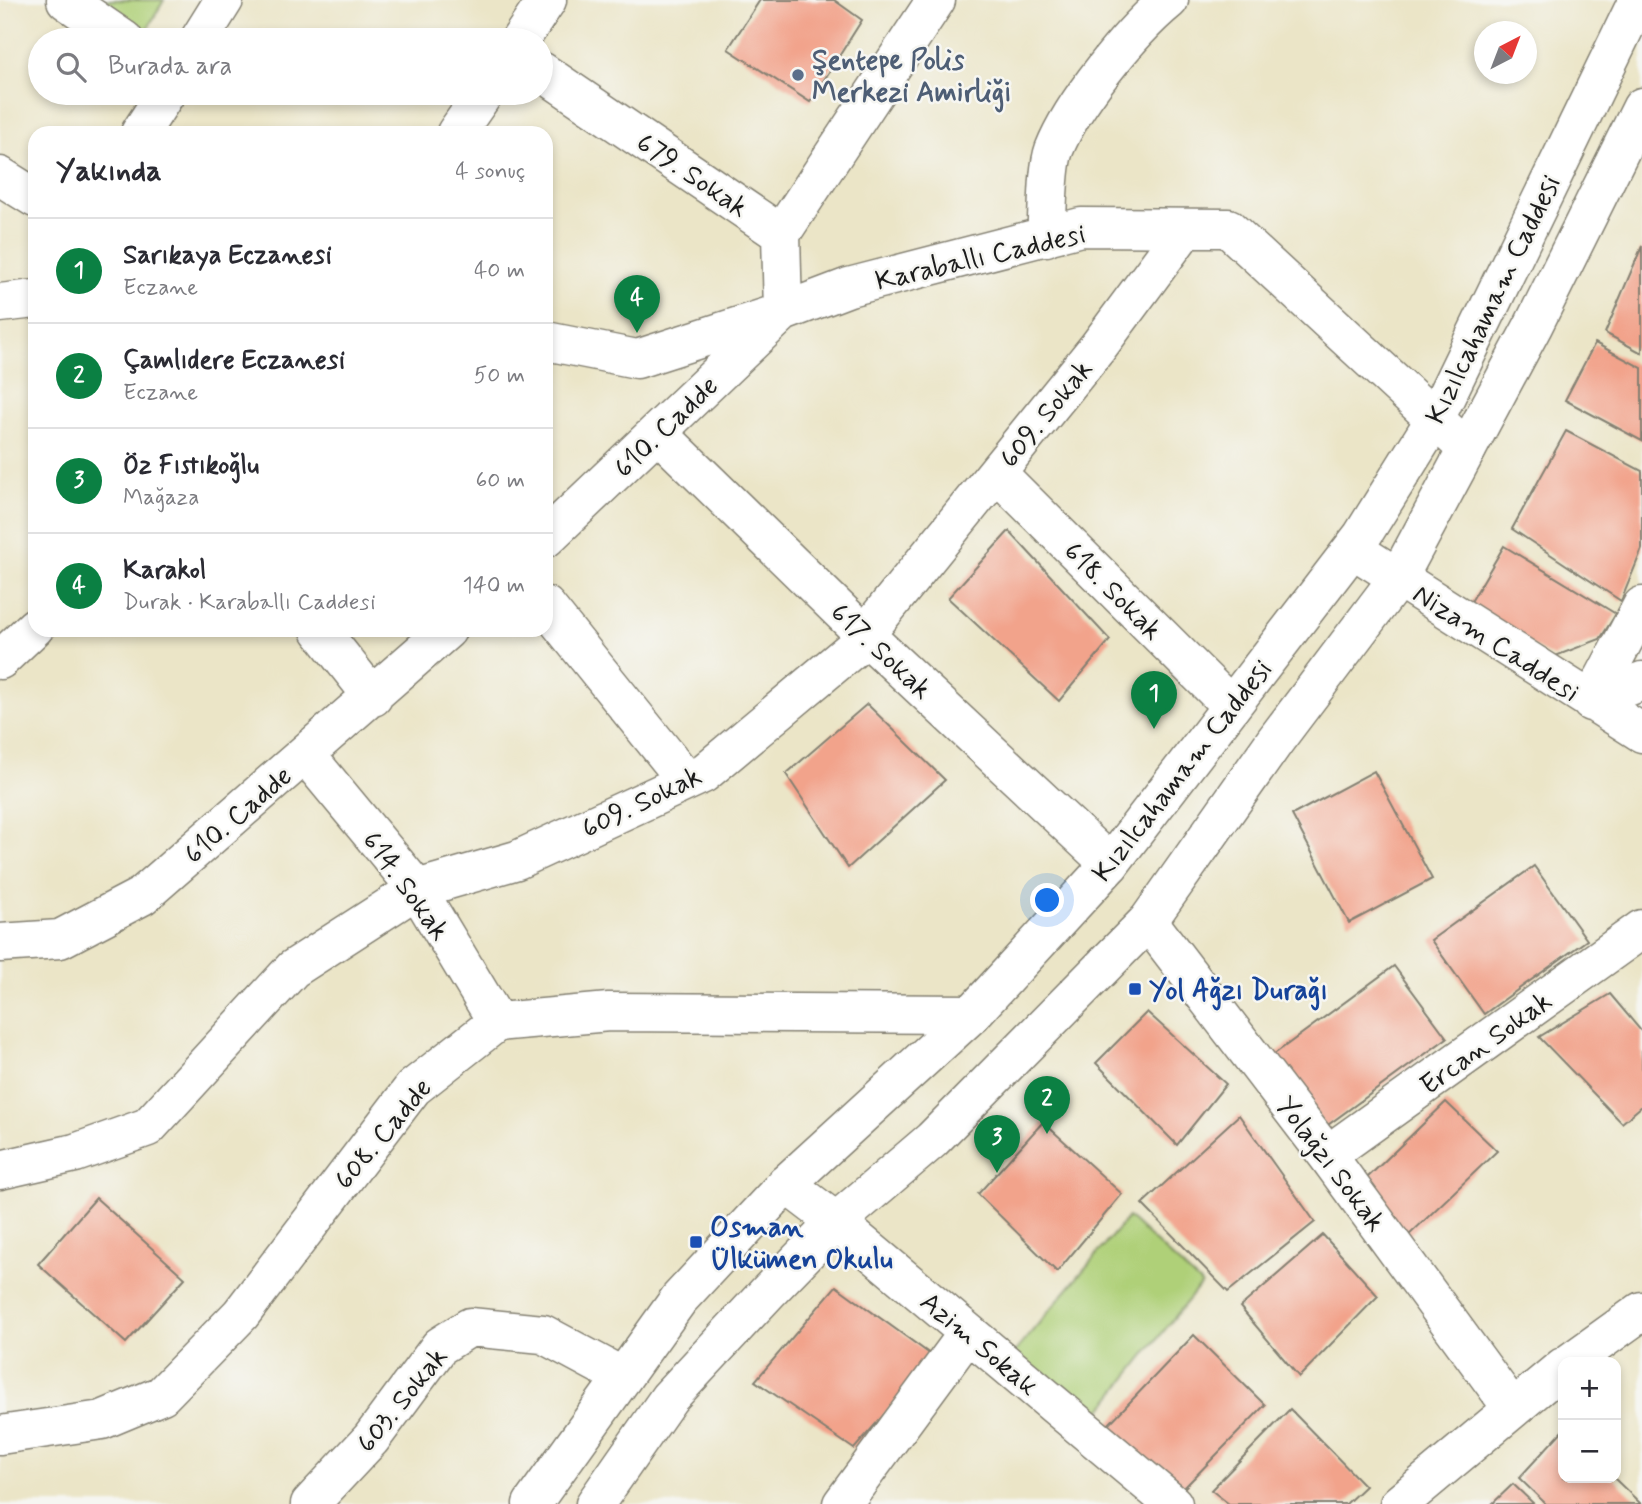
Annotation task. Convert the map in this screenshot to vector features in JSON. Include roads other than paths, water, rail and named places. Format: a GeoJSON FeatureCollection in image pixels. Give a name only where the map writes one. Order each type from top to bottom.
{"type":"FeatureCollection","features":[{"type":"Feature","properties":{"kind":"street"},"geometry":{"type":"LineString","coordinates":[[66,0],[107,28]]}},
{"type":"Feature","properties":{"kind":"street"},"geometry":{"type":"LineString","coordinates":[[206,28],[224,0]]}},
{"type":"Feature","properties":{"kind":"street"},"geometry":{"type":"LineString","coordinates":[[528,28],[547,0]]}},
{"type":"Feature","properties":{"kind":"street"},"geometry":{"type":"LineString","coordinates":[[783,312],[781,234],[936,0]]}},
{"type":"Feature","properties":{"kind":"street"},"geometry":{"type":"LineString","coordinates":[[1046,237],[1053,151],[1094,82],[1149,16],[1169,0]]}},
{"type":"Feature","properties":{"kind":"street","name":"Kızılcahamam Caddesi"},"geometry":{"type":"LineString","coordinates":[[532,1504],[679,1299],[786,1184],[972,1014],[1110,864],[1353,549],[1435,419],[1637,0]]}},
{"type":"Feature","properties":{"kind":"street","name":"679. Sokak"},"geometry":{"type":"LineString","coordinates":[[553,79],[781,234]]}},
{"type":"Feature","properties":{"kind":"street"},"geometry":{"type":"LineString","coordinates":[[145,126],[158,105]]}},
{"type":"Feature","properties":{"kind":"street"},"geometry":{"type":"LineString","coordinates":[[461,126],[476,105]]}},
{"type":"Feature","properties":{"kind":"street","name":"Kızılcahamam Caddesi"},"geometry":{"type":"LineString","coordinates":[[595,1504],[669,1398],[836,1222],[932,1140],[1148,921],[1275,741],[1398,578],[1533,326],[1642,107]]}},
{"type":"Feature","properties":{"kind":"street"},"geometry":{"type":"LineString","coordinates":[[0,176],[28,194]]}},
{"type":"Feature","properties":{"kind":"street","name":"Karaballı Caddesi"},"geometry":{"type":"LineString","coordinates":[[553,342],[637,359],[783,312],[849,287],[1081,227],[1228,228],[1467,449]]}},
{"type":"Feature","properties":{"kind":"street","name":"609. Sokak"},"geometry":{"type":"LineString","coordinates":[[0,1170],[75,1153],[148,1127],[293,969],[417,889],[517,860],[703,774],[865,635],[1098,347],[1186,228]]}},
{"type":"Feature","properties":{"kind":"street"},"geometry":{"type":"LineString","coordinates":[[0,303],[28,300]]}},
{"type":"Feature","properties":{"kind":"street","name":"610. Cadde"},"geometry":{"type":"LineString","coordinates":[[553,531],[783,312]]}},
{"type":"Feature","properties":{"kind":"street","name":"617. Sokak"},"geometry":{"type":"LineString","coordinates":[[658,433],[865,635],[1110,864]]}},
{"type":"Feature","properties":{"kind":"street","name":"618. Sokak"},"geometry":{"type":"LineString","coordinates":[[998,473],[1231,706]]}},
{"type":"Feature","properties":{"kind":"street","name":"Nizam Caddesi"},"geometry":{"type":"LineString","coordinates":[[1353,549],[1642,733]]}},
{"type":"Feature","properties":{"kind":"street"},"geometry":{"type":"LineString","coordinates":[[1591,702],[1642,606]]}},
{"type":"Feature","properties":{"kind":"street"},"geometry":{"type":"LineString","coordinates":[[553,615],[687,781]]}},
{"type":"Feature","properties":{"kind":"street"},"geometry":{"type":"LineString","coordinates":[[0,660],[28,634]]}},
{"type":"Feature","properties":{"kind":"street"},"geometry":{"type":"LineString","coordinates":[[326,637],[373,697]]}},
{"type":"Feature","properties":{"kind":"street","name":"610. Cadde"},"geometry":{"type":"LineString","coordinates":[[0,943],[60,939],[142,896],[439,637]]}},
{"type":"Feature","properties":{"kind":"street"},"geometry":{"type":"LineString","coordinates":[[1591,702],[1642,681]]}},
{"type":"Feature","properties":{"kind":"street","name":"614. Sokak"},"geometry":{"type":"LineString","coordinates":[[306,755],[417,889],[497,1022]]}},
{"type":"Feature","properties":{"kind":"street","name":"Yolağzı Sokak"},"geometry":{"type":"LineString","coordinates":[[1148,921],[1327,1155],[1512,1408]]}},
{"type":"Feature","properties":{"kind":"street","name":"Ercan Sokak"},"geometry":{"type":"LineString","coordinates":[[1327,1155],[1642,929]]}},
{"type":"Feature","properties":{"kind":"street"},"geometry":{"type":"LineString","coordinates":[[497,1022],[609,1012],[972,1014]]}},
{"type":"Feature","properties":{"kind":"street","name":"608. Cadde"},"geometry":{"type":"LineString","coordinates":[[0,1434],[102,1420],[162,1395],[241,1314],[413,1088],[497,1022]]}},
{"type":"Feature","properties":{"kind":"street","name":"Azim Sokak"},"geometry":{"type":"LineString","coordinates":[[786,1184],[836,1222],[1173,1504]]}},
{"type":"Feature","properties":{"kind":"street"},"geometry":{"type":"LineString","coordinates":[[1577,1357],[1642,1311]]}},
{"type":"Feature","properties":{"kind":"street","name":"603. Sokak"},"geometry":{"type":"LineString","coordinates":[[310,1504],[371,1439],[440,1346],[470,1327],[543,1334],[623,1377]]}},
{"type":"Feature","properties":{"kind":"street"},"geometry":{"type":"LineString","coordinates":[[842,1504],[968,1333]]}},
{"type":"Feature","properties":{"kind":"street"},"geometry":{"type":"LineString","coordinates":[[1399,1504],[1558,1371]]}},
{"type":"Feature","properties":{"kind":"place","name":"Şentepe Polis Merkezi Amirliği"},"geometry":{"type":"Point","coordinates":[798,75]}},
{"type":"Feature","properties":{"kind":"place","name":"Karakol"},"geometry":{"type":"Point","coordinates":[637,333]}},
{"type":"Feature","properties":{"kind":"place","name":"Sarıkaya Eczanesi"},"geometry":{"type":"Point","coordinates":[1154,729]}},
{"type":"Feature","properties":{"kind":"place","name":"Yol Ağzı Durağı"},"geometry":{"type":"Point","coordinates":[1135,989]}},
{"type":"Feature","properties":{"kind":"place","name":"Çamlıdere Eczanesi"},"geometry":{"type":"Point","coordinates":[1047,1134]}},
{"type":"Feature","properties":{"kind":"place","name":"Öz Fıstıkoğlu"},"geometry":{"type":"Point","coordinates":[997,1173]}},
{"type":"Feature","properties":{"kind":"place","name":"Osman Ülkümen Okulu"},"geometry":{"type":"Point","coordinates":[696,1242]}}]}
